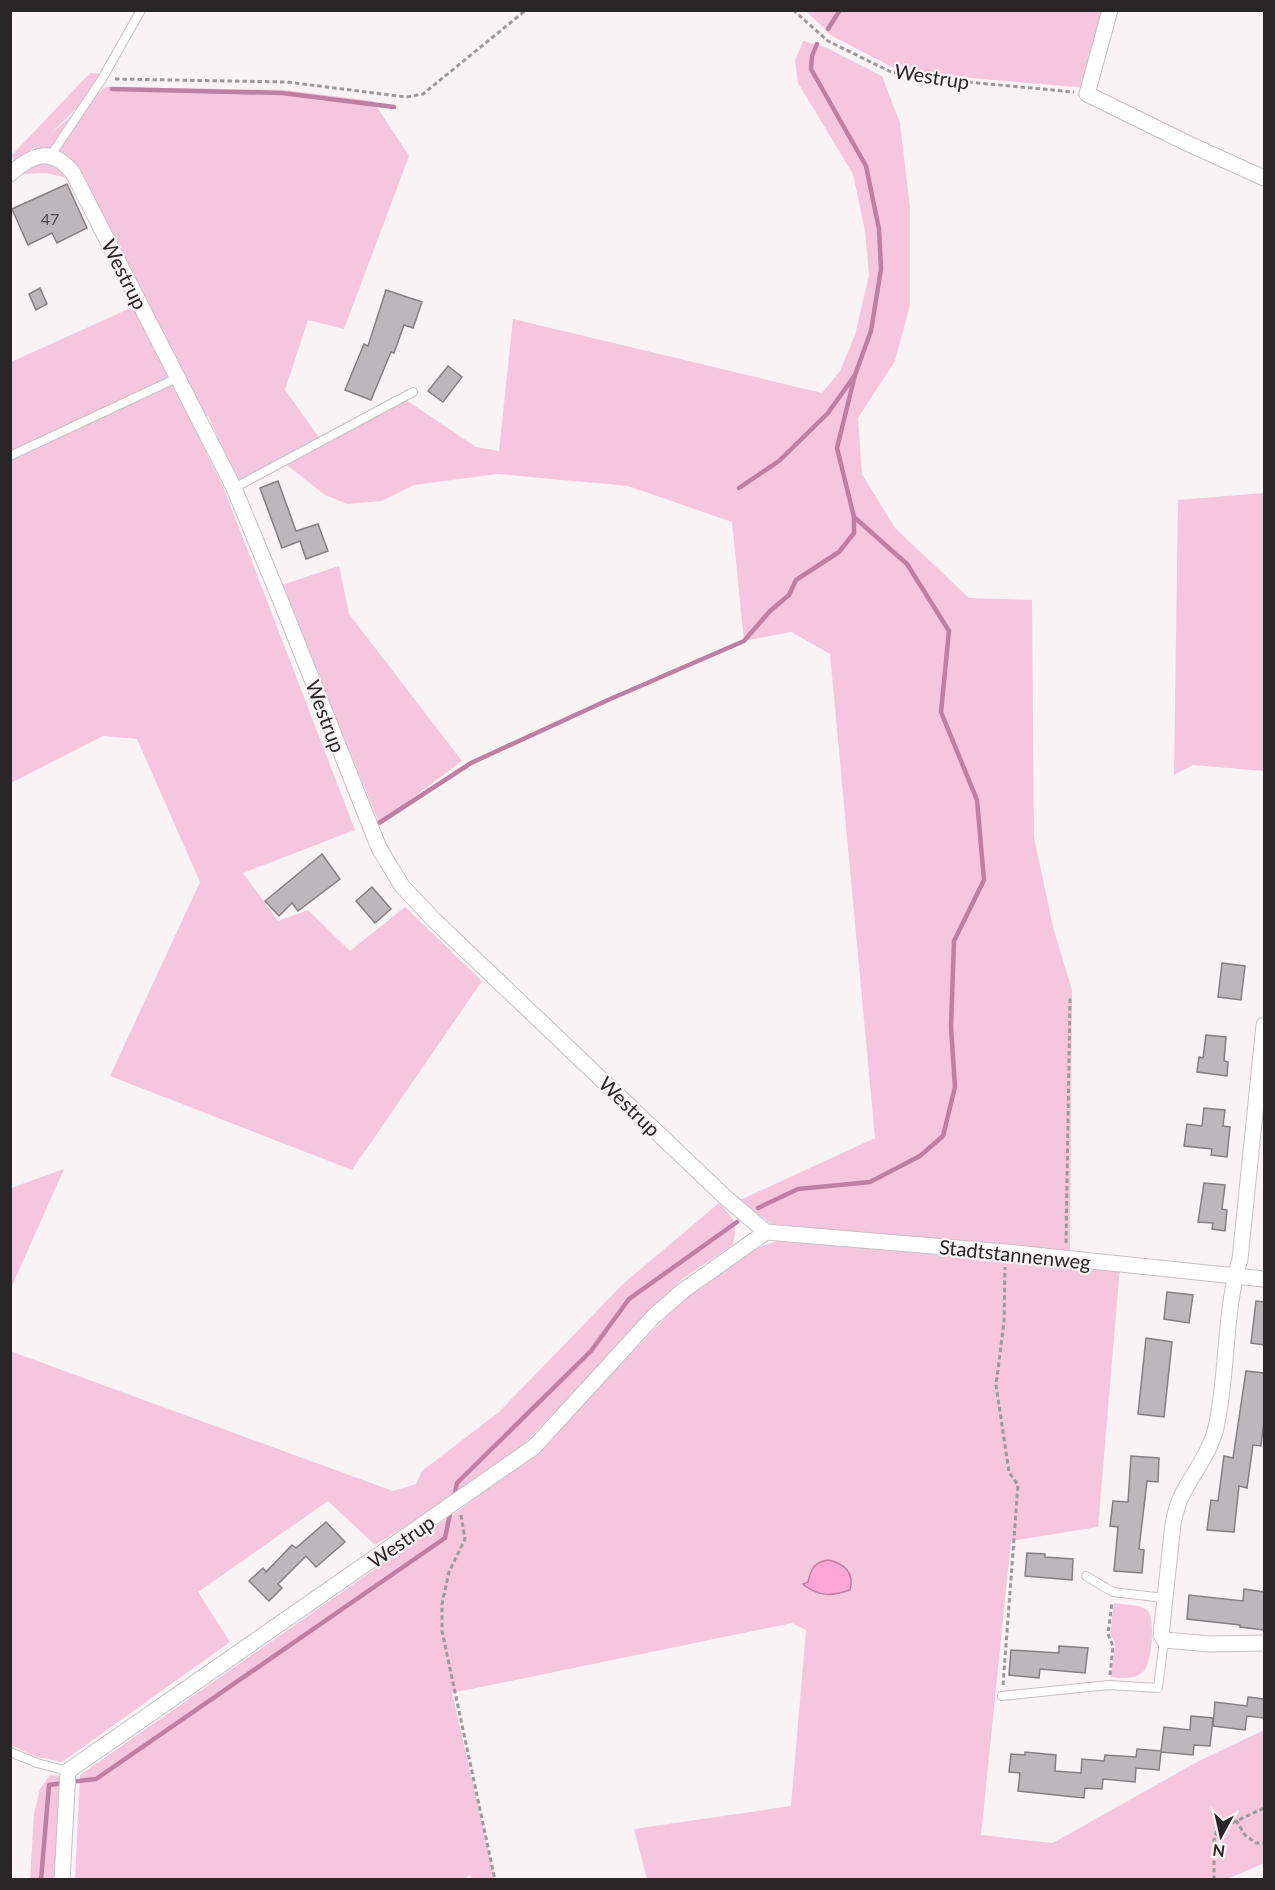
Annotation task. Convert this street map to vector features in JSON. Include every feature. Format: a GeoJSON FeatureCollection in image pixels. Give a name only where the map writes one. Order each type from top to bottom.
{"type":"FeatureCollection","features":[{"type":"Feature","properties":{"kind":"street"},"geometry":{"type":"LineString","coordinates":[[1110,10],[1087,94],[1264,178]]}},
{"type":"Feature","properties":{"kind":"street"},"geometry":{"type":"LineString","coordinates":[[10,174],[35,157],[51,154]]}},
{"type":"Feature","properties":{"kind":"street","name":"Westrup"},"geometry":{"type":"LineString","coordinates":[[51,154],[64,162],[73,173],[234,488],[365,817],[389,867],[402,886],[434,920],[725,1197],[766,1232],[684,1290],[654,1316],[534,1447],[68,1771]]}},
{"type":"Feature","properties":{"kind":"street"},"geometry":{"type":"LineString","coordinates":[[1264,1028],[1240,1259],[1230,1297],[1217,1424],[1210,1446],[1182,1494],[1173,1524],[1161,1635],[1164,1640],[1210,1644],[1264,1642]]}},
{"type":"Feature","properties":{"kind":"street","name":"Stadtstannenweg"},"geometry":{"type":"LineString","coordinates":[[766,1232],[1005,1252],[1264,1279]]}},
{"type":"Feature","properties":{"kind":"street"},"geometry":{"type":"LineString","coordinates":[[62,1880],[68,1771]]}},
{"type":"Feature","properties":{"kind":"lane"},"geometry":{"type":"LineString","coordinates":[[51,154],[102,78],[141,10]]}},
{"type":"Feature","properties":{"kind":"lane"},"geometry":{"type":"LineString","coordinates":[[10,456],[179,377]]}},
{"type":"Feature","properties":{"kind":"lane"},"geometry":{"type":"LineString","coordinates":[[234,488],[413,392]]}},
{"type":"Feature","properties":{"kind":"lane"},"geometry":{"type":"LineString","coordinates":[[1086,1576],[1113,1592],[1164,1598]]}},
{"type":"Feature","properties":{"kind":"lane"},"geometry":{"type":"LineString","coordinates":[[1002,1696],[1109,1684],[1158,1688],[1164,1640]]}},
{"type":"Feature","properties":{"kind":"lane"},"geometry":{"type":"LineString","coordinates":[[10,1752],[68,1771]]}},
{"type":"Feature","properties":{"kind":"path"},"geometry":{"type":"LineString","coordinates":[[102,78],[287,82],[406,97],[423,94],[526,10]]}},
{"type":"Feature","properties":{"kind":"path","name":"Westrup"},"geometry":{"type":"LineString","coordinates":[[793,10],[828,41],[891,72],[925,78],[1087,94]]}},
{"type":"Feature","properties":{"kind":"path"},"geometry":{"type":"LineString","coordinates":[[1066,1259],[1070,998]]}},
{"type":"Feature","properties":{"kind":"path"},"geometry":{"type":"LineString","coordinates":[[1002,1696],[1018,1485],[1009,1472],[996,1385],[1004,1322],[1005,1252]]}},
{"type":"Feature","properties":{"kind":"path"},"geometry":{"type":"LineString","coordinates":[[458,1501],[465,1539],[449,1572],[442,1605],[442,1631],[495,1880]]}},
{"type":"Feature","properties":{"kind":"path"},"geometry":{"type":"LineString","coordinates":[[1109,1684],[1113,1646],[1108,1634],[1113,1592]]}},
{"type":"Feature","properties":{"kind":"path"},"geometry":{"type":"LineString","coordinates":[[1214,1880],[1214,1835],[1221,1827],[1264,1808]]}},
{"type":"Feature","properties":{"kind":"path"},"geometry":{"type":"LineString","coordinates":[[1236,1820],[1245,1834],[1256,1843],[1264,1843]]}},
{"type":"Feature","properties":{"kind":"shaded area"},"geometry":{"type":"Polygon","coordinates":[[[806,11],[1111,11],[1088,88],[923,74],[894,68],[832,36],[806,11]]]}},
{"type":"Feature","properties":{"kind":"shaded area"},"geometry":{"type":"Polygon","coordinates":[[[803,41],[825,47],[882,76],[900,123],[910,208],[910,305],[895,361],[858,418],[862,474],[895,528],[969,598],[1032,600],[1034,837],[1053,927],[1072,990],[1070,1252],[771,1224],[740,1200],[875,1138],[830,654],[791,632],[744,641],[732,522],[628,486],[498,474],[414,485],[382,501],[347,504],[325,495],[284,463],[241,486],[208,416],[197,419],[189,417],[224,489],[355,830],[243,873],[278,921],[308,910],[350,951],[405,907],[482,981],[352,1170],[110,1076],[200,882],[137,739],[103,736],[11,783],[11,362],[135,306],[72,179],[46,173],[20,174],[36,146],[16,161],[11,156],[90,73],[102,74],[84,101],[49,135],[106,87],[284,90],[373,101],[409,156],[344,329],[308,320],[285,390],[323,443],[406,400],[476,447],[499,451],[513,319],[822,393],[840,371],[855,335],[869,275],[865,231],[853,174],[798,83],[795,61],[803,41]]]}},
{"type":"Feature","properties":{"kind":"shaded area"},"geometry":{"type":"Polygon","coordinates":[[[1264,493],[1264,771],[1193,765],[1174,775],[1178,500],[1264,493]]]}},
{"type":"Feature","properties":{"kind":"shaded area"},"geometry":{"type":"Polygon","coordinates":[[[339,566],[349,614],[462,761],[379,823],[282,585],[339,566]]]}},
{"type":"Feature","properties":{"kind":"shaded area"},"geometry":{"type":"Polygon","coordinates":[[[64,1169],[11,1288],[11,1188],[64,1169]]]}},
{"type":"Feature","properties":{"kind":"shaded area"},"geometry":{"type":"Polygon","coordinates":[[[719,1203],[735,1226],[733,1245],[682,1279],[525,1443],[448,1501],[375,1545],[328,1501],[198,1592],[230,1642],[62,1762],[37,1757],[11,1745],[10,1351],[393,1491],[416,1484],[422,1471],[499,1412],[623,1284],[719,1203]]]}},
{"type":"Feature","properties":{"kind":"shaded area"},"geometry":{"type":"Polygon","coordinates":[[[777,1241],[880,1246],[1120,1267],[1098,1527],[1011,1541],[981,1835],[1053,1843],[1197,1762],[1264,1730],[1264,1863],[1225,1880],[647,1879],[634,1829],[791,1806],[806,1630],[792,1623],[452,1693],[495,1879],[471,1879],[470,1875],[462,1880],[75,1880],[80,1775],[458,1511],[536,1453],[688,1294],[756,1248],[777,1241]]]}},
{"type":"Feature","properties":{"kind":"shaded area"},"geometry":{"type":"Polygon","coordinates":[[[828,1560],[847,1570],[851,1579],[850,1590],[827,1594],[811,1590],[803,1584],[808,1582],[816,1564],[828,1560]]]}},
{"type":"Feature","properties":{"kind":"shaded area"},"geometry":{"type":"Polygon","coordinates":[[[1114,1603],[1140,1607],[1150,1614],[1151,1651],[1146,1668],[1139,1675],[1124,1678],[1111,1677],[1115,1644],[1110,1633],[1114,1603]]]}},
{"type":"Feature","properties":{"kind":"shaded area"},"geometry":{"type":"Polygon","coordinates":[[[50,1775],[64,1776],[59,1879],[30,1880],[34,1813],[40,1789],[50,1775]]]}},
{"type":"Feature","properties":{"kind":"building"},"geometry":{"type":"Polygon","coordinates":[[[67,184],[87,228],[57,243],[52,233],[28,245],[12,209],[67,184]]]}},
{"type":"Feature","properties":{"kind":"building"},"geometry":{"type":"Polygon","coordinates":[[[40,288],[47,304],[36,310],[29,294],[40,288]]]}},
{"type":"Feature","properties":{"kind":"building"},"geometry":{"type":"Polygon","coordinates":[[[386,290],[422,302],[413,328],[404,325],[394,353],[391,352],[371,400],[345,390],[364,344],[368,346],[386,290]]]}},
{"type":"Feature","properties":{"kind":"building"},"geometry":{"type":"Polygon","coordinates":[[[448,366],[462,377],[443,402],[428,391],[448,366]]]}},
{"type":"Feature","properties":{"kind":"building"},"geometry":{"type":"Polygon","coordinates":[[[278,481],[296,531],[318,524],[328,551],[306,559],[300,541],[282,548],[260,488],[278,481]]]}},
{"type":"Feature","properties":{"kind":"building"},"geometry":{"type":"Polygon","coordinates":[[[322,854],[340,879],[298,911],[292,903],[279,916],[265,901],[322,854]]]}},
{"type":"Feature","properties":{"kind":"building"},"geometry":{"type":"Polygon","coordinates":[[[372,887],[391,909],[375,923],[356,901],[372,887]]]}},
{"type":"Feature","properties":{"kind":"building"},"geometry":{"type":"Polygon","coordinates":[[[1222,963],[1245,966],[1241,1000],[1218,997],[1222,963]]]}},
{"type":"Feature","properties":{"kind":"building"},"geometry":{"type":"Polygon","coordinates":[[[1206,1035],[1226,1037],[1224,1061],[1228,1062],[1227,1076],[1197,1072],[1199,1057],[1203,1058],[1206,1035]]]}},
{"type":"Feature","properties":{"kind":"building"},"geometry":{"type":"Polygon","coordinates":[[[1204,1108],[1225,1110],[1223,1126],[1230,1127],[1227,1157],[1211,1155],[1212,1149],[1184,1146],[1187,1124],[1202,1126],[1204,1108]]]}},
{"type":"Feature","properties":{"kind":"building"},"geometry":{"type":"Polygon","coordinates":[[[1204,1183],[1225,1185],[1222,1209],[1227,1210],[1225,1231],[1212,1229],[1213,1223],[1198,1222],[1204,1183]]]}},
{"type":"Feature","properties":{"kind":"building"},"geometry":{"type":"Polygon","coordinates":[[[1167,1292],[1193,1295],[1189,1323],[1164,1319],[1167,1292]]]}},
{"type":"Feature","properties":{"kind":"building"},"geometry":{"type":"Polygon","coordinates":[[[1256,1301],[1264,1302],[1264,1345],[1251,1343],[1256,1301]]]}},
{"type":"Feature","properties":{"kind":"building"},"geometry":{"type":"Polygon","coordinates":[[[1146,1338],[1172,1342],[1164,1417],[1138,1414],[1146,1338]]]}},
{"type":"Feature","properties":{"kind":"building"},"geometry":{"type":"Polygon","coordinates":[[[1246,1371],[1264,1373],[1264,1420],[1261,1446],[1253,1445],[1247,1488],[1239,1486],[1234,1532],[1207,1530],[1211,1500],[1218,1501],[1224,1456],[1233,1458],[1246,1371]]]}},
{"type":"Feature","properties":{"kind":"building"},"geometry":{"type":"Polygon","coordinates":[[[1131,1456],[1159,1458],[1158,1482],[1147,1481],[1139,1549],[1144,1550],[1142,1573],[1114,1571],[1118,1527],[1110,1526],[1113,1501],[1128,1502],[1131,1456]]]}},
{"type":"Feature","properties":{"kind":"building"},"geometry":{"type":"Polygon","coordinates":[[[326,1522],[345,1542],[316,1567],[306,1556],[278,1584],[282,1588],[269,1601],[249,1581],[263,1568],[266,1572],[292,1545],[296,1548],[326,1522]]]}},
{"type":"Feature","properties":{"kind":"building"},"geometry":{"type":"Polygon","coordinates":[[[1027,1553],[1073,1559],[1072,1580],[1025,1576],[1027,1553]]]}},
{"type":"Feature","properties":{"kind":"building"},"geometry":{"type":"Polygon","coordinates":[[[1244,1589],[1264,1592],[1264,1630],[1187,1619],[1189,1595],[1243,1601],[1244,1589]]]}},
{"type":"Feature","properties":{"kind":"building"},"geometry":{"type":"Polygon","coordinates":[[[1059,1646],[1088,1648],[1085,1673],[1040,1669],[1039,1678],[1009,1675],[1011,1650],[1059,1653],[1059,1646]]]}},
{"type":"Feature","properties":{"kind":"building"},"geometry":{"type":"Polygon","coordinates":[[[1248,1697],[1264,1699],[1264,1718],[1247,1716],[1245,1730],[1213,1726],[1215,1702],[1247,1706],[1248,1697]]]}},
{"type":"Feature","properties":{"kind":"building"},"geometry":{"type":"Polygon","coordinates":[[[1191,1716],[1213,1718],[1210,1746],[1194,1745],[1193,1755],[1161,1752],[1159,1770],[1136,1768],[1135,1782],[1103,1779],[1102,1789],[1085,1788],[1084,1798],[1018,1791],[1020,1773],[1009,1772],[1011,1754],[1025,1755],[1025,1752],[1056,1755],[1055,1771],[1081,1773],[1082,1759],[1104,1761],[1105,1755],[1136,1757],[1137,1749],[1161,1751],[1164,1727],[1190,1730],[1191,1716]]]}},
{"type":"Feature","properties":{"kind":"waterway"},"geometry":{"type":"LineString","coordinates":[[828,29],[840,10]]}},
{"type":"Feature","properties":{"kind":"waterway"},"geometry":{"type":"LineString","coordinates":[[739,488],[779,461],[828,413],[855,375],[871,331],[881,269],[879,229],[866,166],[811,69],[812,56],[817,44]]}},
{"type":"Feature","properties":{"kind":"waterway"},"geometry":{"type":"LineString","coordinates":[[112,89],[282,93],[394,107]]}},
{"type":"Feature","properties":{"kind":"waterway"},"geometry":{"type":"LineString","coordinates":[[758,1208],[798,1189],[870,1182],[920,1156],[943,1136],[955,1087],[951,1027],[954,941],[984,880],[977,800],[941,712],[949,631],[907,564],[854,517],[837,448],[855,375]]}},
{"type":"Feature","properties":{"kind":"waterway"},"geometry":{"type":"LineString","coordinates":[[379,823],[471,763],[744,641],[770,611],[789,595],[796,580],[839,552],[854,533],[854,517]]}},
{"type":"Feature","properties":{"kind":"waterway"},"geometry":{"type":"LineString","coordinates":[[454,1498],[457,1483],[591,1351],[629,1299],[737,1222]]}},
{"type":"Feature","properties":{"kind":"waterway"},"geometry":{"type":"LineString","coordinates":[[69,1782],[96,1779],[445,1538],[451,1509]]}},
{"type":"Feature","properties":{"kind":"waterway"},"geometry":{"type":"LineString","coordinates":[[41,1880],[49,1785],[64,1783]]}}]}
